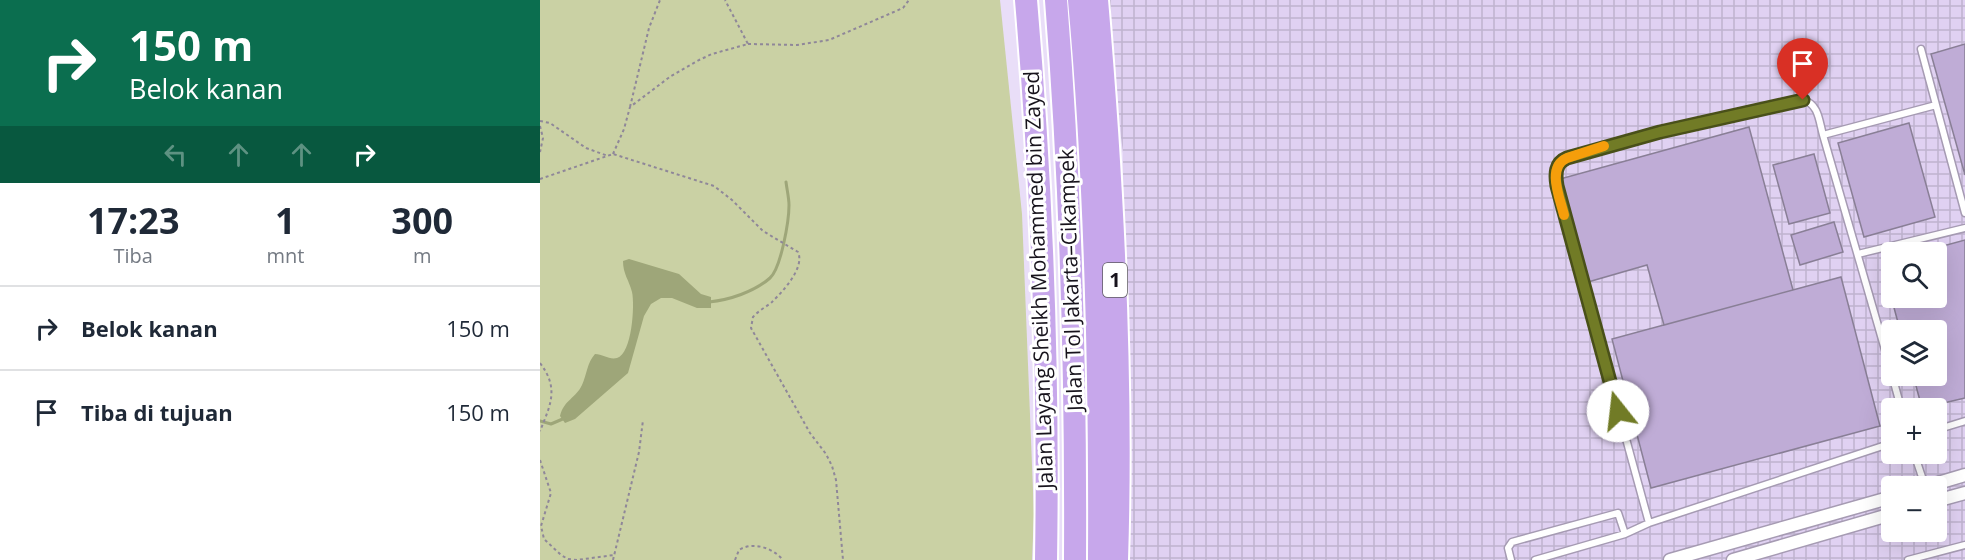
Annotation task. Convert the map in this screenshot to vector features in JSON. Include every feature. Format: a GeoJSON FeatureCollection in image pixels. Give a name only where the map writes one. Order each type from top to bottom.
{"type":"FeatureCollection","features":[{"type":"Feature","properties":{"kind":"highway","name":"Jalan Layang Sheikh Mohammed bin Zayed"},"geometry":{"type":"LineString","coordinates":[[1026,0],[1034,89],[1042,258],[1048,460],[1046,560]]}},
{"type":"Feature","properties":{"kind":"highway","name":"Jalan Tol Jakarta–Cikampek"},"geometry":{"type":"LineString","coordinates":[[1056,0],[1070,202],[1076,412],[1075,560]]}},
{"type":"Feature","properties":{"kind":"highway","name":"Jalan Tol Jakarta–Cikampek"},"geometry":{"type":"LineString","coordinates":[[1079,0],[1091,151],[1097,289],[1099,560]]}},
{"type":"Feature","properties":{"kind":"highway","name":"1"},"geometry":{"type":"LineString","coordinates":[[1097,0],[1116,313],[1119,514],[1117,560]]}},
{"type":"Feature","properties":{"kind":"street"},"geometry":{"type":"LineString","coordinates":[[1947,480],[1965,475]]}},
{"type":"Feature","properties":{"kind":"street"},"geometry":{"type":"LineString","coordinates":[[1947,498],[1965,493]]}},
{"type":"Feature","properties":{"kind":"street"},"geometry":{"type":"LineString","coordinates":[[1670,560],[1881,499]]}},
{"type":"Feature","properties":{"kind":"street"},"geometry":{"type":"LineString","coordinates":[[1733,560],[1881,517]]}},
{"type":"Feature","properties":{"kind":"lane"},"geometry":{"type":"LineString","coordinates":[[1921,49],[1965,213]]}},
{"type":"Feature","properties":{"kind":"lane"},"geometry":{"type":"LineString","coordinates":[[1649,523],[1557,186],[1555,173],[1561,160],[1649,134],[1803,100],[1809,102],[1816,109],[1881,335]]}},
{"type":"Feature","properties":{"kind":"lane"},"geometry":{"type":"LineString","coordinates":[[1823,135],[1936,105]]}},
{"type":"Feature","properties":{"kind":"lane"},"geometry":{"type":"LineString","coordinates":[[1858,254],[1965,228]]}},
{"type":"Feature","properties":{"kind":"lane"},"geometry":{"type":"LineString","coordinates":[[1947,426],[1965,421]]}},
{"type":"Feature","properties":{"kind":"lane"},"geometry":{"type":"LineString","coordinates":[[1535,560],[1624,534],[1649,523],[1881,447]]}},
{"type":"Feature","properties":{"kind":"lane"},"geometry":{"type":"LineString","coordinates":[[1511,560],[1508,548],[1512,542],[1618,513],[1624,534]]}},
{"type":"Feature","properties":{"kind":"lane"},"geometry":{"type":"LineString","coordinates":[[1908,560],[1965,545]]}},
{"type":"Feature","properties":{"kind":"path"},"geometry":{"type":"LineString","coordinates":[[540,179],[611,156],[624,129],[649,28],[660,0]]}},
{"type":"Feature","properties":{"kind":"path"},"geometry":{"type":"LineString","coordinates":[[725,0],[748,44]]}},
{"type":"Feature","properties":{"kind":"path"},"geometry":{"type":"LineString","coordinates":[[630,107],[671,76],[712,54],[748,44],[797,45],[829,40],[903,8],[909,0]]}},
{"type":"Feature","properties":{"kind":"path"},"geometry":{"type":"LineString","coordinates":[[540,122],[553,124],[586,148],[714,186],[769,235],[788,245],[800,256],[798,267],[772,302],[753,317],[751,328],[804,423],[832,466],[836,480],[843,560]]}},
{"type":"Feature","properties":{"kind":"path"},"geometry":{"type":"LineString","coordinates":[[540,126],[543,138],[540,152]]}},
{"type":"Feature","properties":{"kind":"path"},"geometry":{"type":"LineString","coordinates":[[540,363],[549,375],[552,385],[552,394],[540,431]]}},
{"type":"Feature","properties":{"kind":"path"},"geometry":{"type":"LineString","coordinates":[[613,560],[639,452],[643,420]]}},
{"type":"Feature","properties":{"kind":"path"},"geometry":{"type":"LineString","coordinates":[[540,460],[551,493],[541,530],[548,544],[561,555],[578,560],[614,555]]}},
{"type":"Feature","properties":{"kind":"path"},"geometry":{"type":"LineString","coordinates":[[735,560],[739,550],[747,547],[770,549],[783,560]]}},
{"type":"Feature","properties":{"kind":"path"},"geometry":{"type":"LineString","coordinates":[[560,560],[561,555]]}},
{"type":"Feature","properties":{"kind":"shaded area"},"geometry":{"type":"Polygon","coordinates":[[[540,0],[1000,0],[1022,214],[1034,515],[1032,560],[540,560],[540,0]]]}},
{"type":"Feature","properties":{"kind":"shaded area"},"geometry":{"type":"Polygon","coordinates":[[[1104,0],[1965,0],[1965,560],[1123,560],[1123,153],[1104,0]]]}},
{"type":"Feature","properties":{"kind":"shaded area"},"geometry":{"type":"Polygon","coordinates":[[[629,259],[679,274],[701,294],[711,297],[711,308],[697,308],[672,298],[661,298],[651,304],[644,316],[628,373],[575,419],[565,423],[560,416],[562,411],[584,381],[590,361],[595,354],[617,358],[626,348],[633,318],[633,298],[623,261],[629,259]]]}},
{"type":"Feature","properties":{"kind":"building"},"geometry":{"type":"Polygon","coordinates":[[[1965,44],[1965,175],[1931,54],[1965,44]]]}},
{"type":"Feature","properties":{"kind":"building"},"geometry":{"type":"Polygon","coordinates":[[[1909,123],[1935,217],[1864,237],[1838,143],[1909,123]]]}},
{"type":"Feature","properties":{"kind":"building"},"geometry":{"type":"Polygon","coordinates":[[[1749,127],[1793,290],[1664,325],[1647,265],[1588,282],[1560,179],[1749,127]]]}},
{"type":"Feature","properties":{"kind":"building"},"geometry":{"type":"Polygon","coordinates":[[[1814,154],[1830,213],[1789,224],[1773,165],[1814,154]]]}},
{"type":"Feature","properties":{"kind":"building"},"geometry":{"type":"Polygon","coordinates":[[[1834,222],[1843,252],[1800,265],[1791,235],[1834,222]]]}},
{"type":"Feature","properties":{"kind":"building"},"geometry":{"type":"Polygon","coordinates":[[[1965,240],[1965,398],[1947,402],[1947,398],[1919,398],[1916,386],[1947,386],[1947,320],[1897,320],[1894,308],[1947,308],[1947,245],[1965,240]]]}},
{"type":"Feature","properties":{"kind":"building"},"geometry":{"type":"Polygon","coordinates":[[[1841,277],[1880,426],[1651,488],[1612,339],[1841,277]]]}},
{"type":"Feature","properties":{"kind":"waterway"},"geometry":{"type":"LineString","coordinates":[[709,302],[749,291],[764,283],[774,273],[781,255],[788,222],[789,202],[786,182]]}},
{"type":"Feature","properties":{"kind":"waterway"},"geometry":{"type":"LineString","coordinates":[[540,421],[551,424],[565,418]]}},
{"type":"Feature","properties":{"kind":"slow traffic"},"geometry":{"type":"LineString","coordinates":[[1564,215],[1555,173],[1558,165],[1561,160],[1604,146]]}},
{"type":"Feature","properties":{"kind":"route"},"geometry":{"type":"LineString","coordinates":[[1618,411],[1557,186],[1555,173],[1558,165],[1561,160],[1583,152],[1803,100]]}}]}
